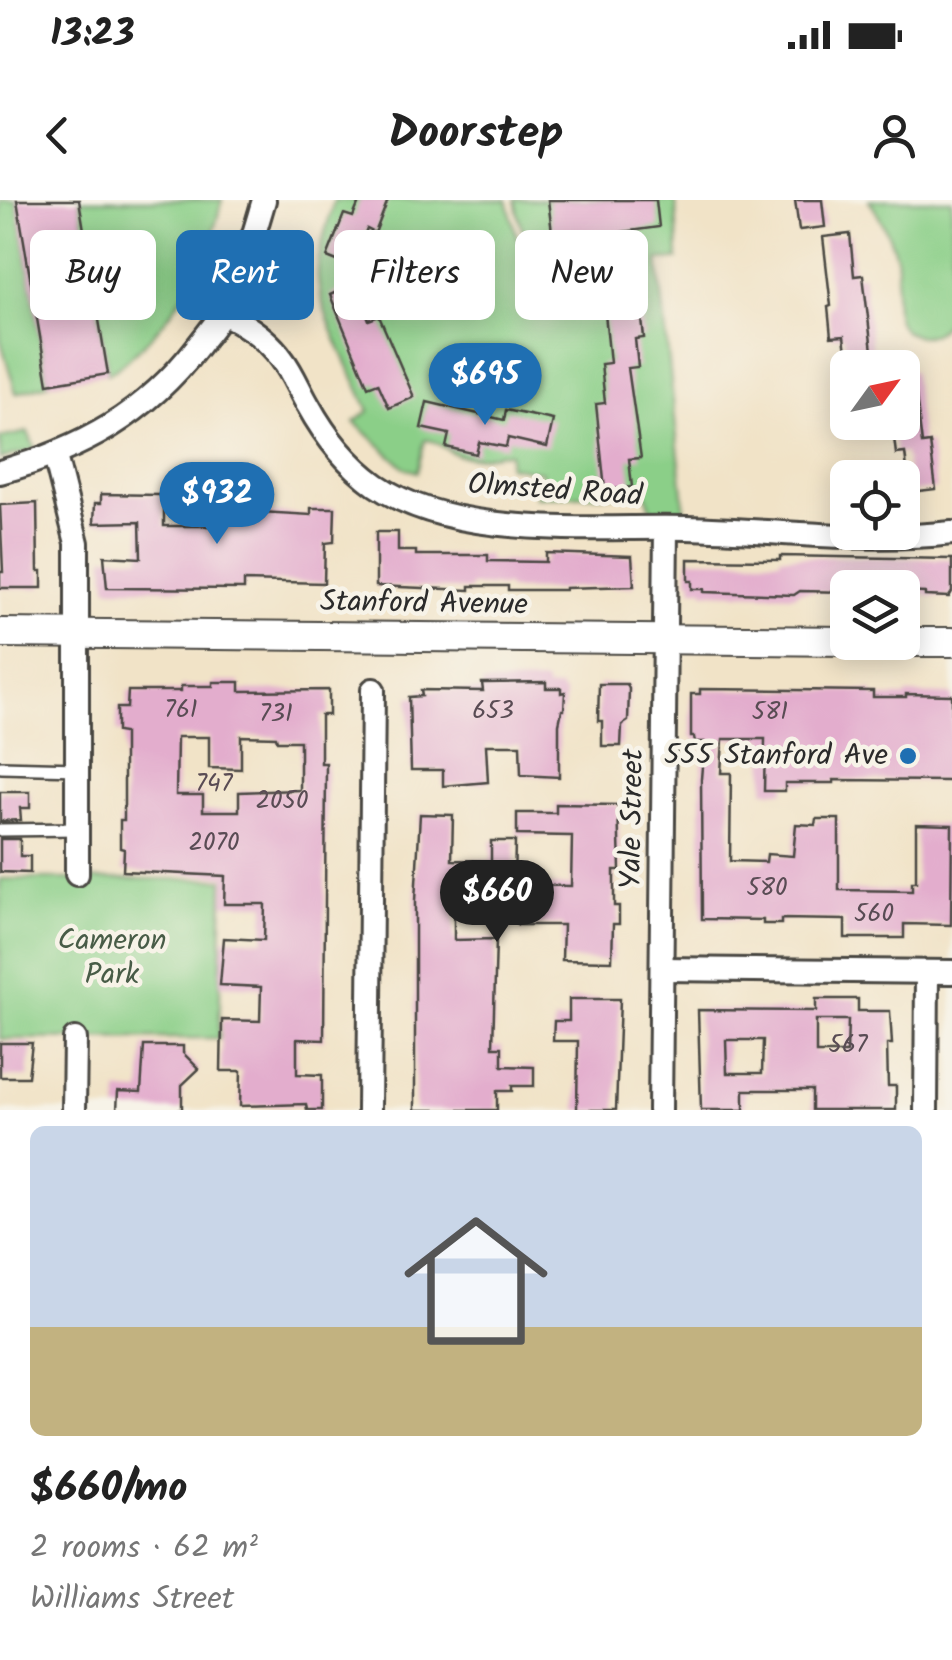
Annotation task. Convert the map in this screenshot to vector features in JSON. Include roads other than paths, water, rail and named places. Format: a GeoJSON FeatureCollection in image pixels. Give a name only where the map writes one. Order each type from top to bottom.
{"type":"FeatureCollection","features":[{"type":"Feature","properties":{"kind":"street"},"geometry":{"type":"LineString","coordinates":[[254,230],[264,200]]}},
{"type":"Feature","properties":{"kind":"street"},"geometry":{"type":"LineString","coordinates":[[0,472],[55,456],[88,441],[142,404],[184,363],[217,320]]}},
{"type":"Feature","properties":{"kind":"street","name":"Olmsted Road"},"geometry":{"type":"LineString","coordinates":[[235,320],[261,337],[282,359],[328,438],[352,466],[378,486],[439,512],[499,523],[794,535],[952,533]]}},
{"type":"Feature","properties":{"kind":"street"},"geometry":{"type":"LineString","coordinates":[[55,456],[77,543],[77,874]]}},
{"type":"Feature","properties":{"kind":"street","name":"Yale Street"},"geometry":{"type":"LineString","coordinates":[[660,1110],[666,528]]}},
{"type":"Feature","properties":{"kind":"street","name":"Stanford Avenue"},"geometry":{"type":"LineString","coordinates":[[0,634],[830,641]]}},
{"type":"Feature","properties":{"kind":"street"},"geometry":{"type":"LineString","coordinates":[[920,642],[952,642]]}},
{"type":"Feature","properties":{"kind":"street"},"geometry":{"type":"LineString","coordinates":[[369,1110],[372,690]]}},
{"type":"Feature","properties":{"kind":"street"},"geometry":{"type":"LineString","coordinates":[[662,970],[952,972]]}},
{"type":"Feature","properties":{"kind":"street"},"geometry":{"type":"LineString","coordinates":[[926,1110],[927,973]]}},
{"type":"Feature","properties":{"kind":"street"},"geometry":{"type":"LineString","coordinates":[[74,1039],[74,1110]]}},
{"type":"Feature","properties":{"kind":"lane"},"geometry":{"type":"LineString","coordinates":[[1,766],[78,769]]}},
{"type":"Feature","properties":{"kind":"lane"},"geometry":{"type":"LineString","coordinates":[[0,830],[78,828]]}},
{"type":"Feature","properties":{"kind":"place","name":"555 Stanford Ave"},"geometry":{"type":"Point","coordinates":[908,756]}},
{"type":"Feature","properties":{"kind":"park label","name":"Cameron Park"},"geometry":{"type":"Point","coordinates":[112,958]}}]}
